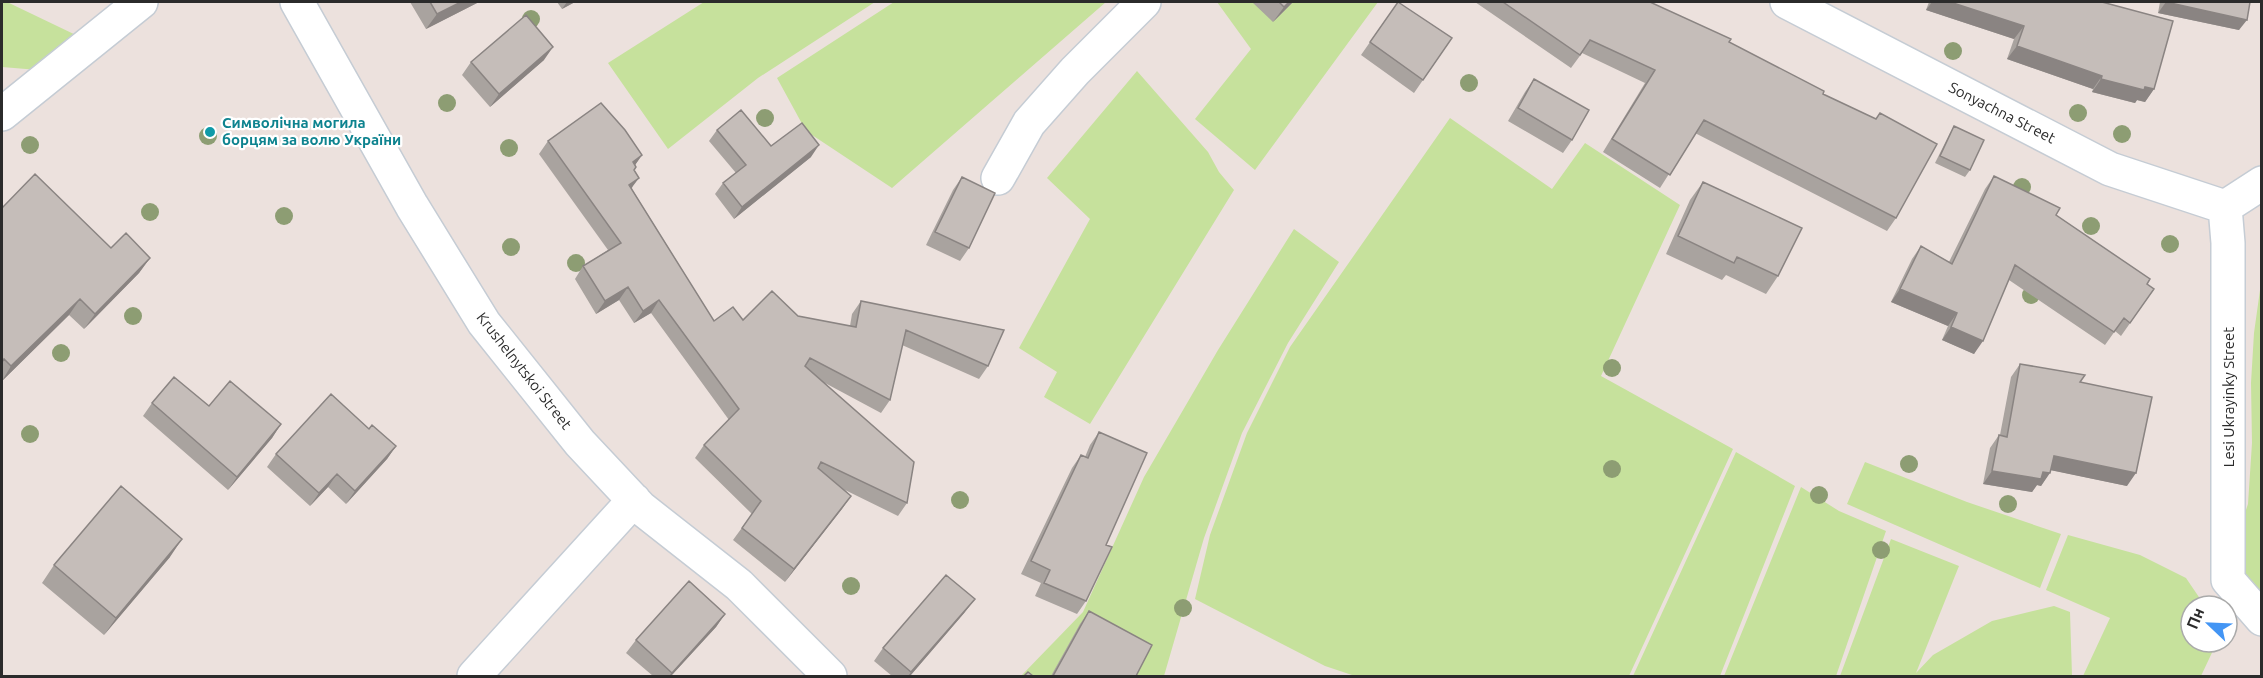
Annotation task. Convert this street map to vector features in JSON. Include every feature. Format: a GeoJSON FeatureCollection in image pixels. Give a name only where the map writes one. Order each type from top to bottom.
{"type":"FeatureCollection","features":[{"type":"Feature","properties":{"kind":"street"},"geometry":{"type":"LineString","coordinates":[[2,114],[141,2]]}},
{"type":"Feature","properties":{"kind":"street","name":"Krushelnytskoi Street"},"geometry":{"type":"LineString","coordinates":[[297,2],[412,206],[484,323],[580,443],[634,500],[739,585],[830,676]]}},
{"type":"Feature","properties":{"kind":"street"},"geometry":{"type":"LineString","coordinates":[[998,178],[1029,123],[1075,71],[1144,2]]}},
{"type":"Feature","properties":{"kind":"street","name":"Sonyachna Street"},"geometry":{"type":"LineString","coordinates":[[1787,2],[2110,169],[2226,207]]}},
{"type":"Feature","properties":{"kind":"street"},"geometry":{"type":"LineString","coordinates":[[2226,207],[2262,183]]}},
{"type":"Feature","properties":{"kind":"street","name":"Lesi Ukrayinky Street"},"geometry":{"type":"LineString","coordinates":[[2226,207],[2228,580],[2262,619]]}},
{"type":"Feature","properties":{"kind":"street"},"geometry":{"type":"LineString","coordinates":[[474,676],[634,500]]}},
{"type":"Feature","properties":{"kind":"green space"},"geometry":{"type":"Polygon","coordinates":[[[2,2],[7,2],[80,37],[38,70],[2,67],[2,2]]]}},
{"type":"Feature","properties":{"kind":"green space"},"geometry":{"type":"Polygon","coordinates":[[[704,2],[875,2],[758,78],[668,149],[608,63],[704,2]]]}},
{"type":"Feature","properties":{"kind":"green space"},"geometry":{"type":"Polygon","coordinates":[[[894,2],[1106,2],[892,188],[806,131],[777,78],[894,2]]]}},
{"type":"Feature","properties":{"kind":"green space"},"geometry":{"type":"Polygon","coordinates":[[[1217,2],[1378,2],[1255,170],[1195,119],[1251,49],[1217,2]]]}},
{"type":"Feature","properties":{"kind":"green space"},"geometry":{"type":"Polygon","coordinates":[[[1137,71],[1208,152],[1219,172],[1234,190],[1090,424],[1044,397],[1057,372],[1019,348],[1090,219],[1047,178],[1137,71]]]}},
{"type":"Feature","properties":{"kind":"green space"},"geometry":{"type":"Polygon","coordinates":[[[1450,118],[1552,189],[1585,143],[1680,205],[1601,376],[1733,449],[1629,676],[1355,676],[1325,666],[1195,599],[1210,535],[1247,433],[1290,347],[1450,118]]]}},
{"type":"Feature","properties":{"kind":"green space"},"geometry":{"type":"Polygon","coordinates":[[[1294,229],[1339,262],[1288,343],[1242,433],[1204,538],[1164,676],[1021,676],[1083,612],[1144,477],[1218,350],[1294,229]]]}},
{"type":"Feature","properties":{"kind":"green space"},"geometry":{"type":"Polygon","coordinates":[[[2261,283],[2261,600],[2242,576],[2237,536],[2248,504],[2252,443],[2251,383],[2254,333],[2261,283]]]}},
{"type":"Feature","properties":{"kind":"green space"},"geometry":{"type":"Polygon","coordinates":[[[1736,452],[1795,486],[1720,676],[1633,676],[1736,452]]]}},
{"type":"Feature","properties":{"kind":"green space"},"geometry":{"type":"Polygon","coordinates":[[[1865,462],[1967,502],[2061,534],[2040,588],[1847,504],[1865,462]]]}},
{"type":"Feature","properties":{"kind":"green space"},"geometry":{"type":"Polygon","coordinates":[[[1801,487],[1839,511],[1886,531],[1836,676],[1724,676],[1801,487]]]}},
{"type":"Feature","properties":{"kind":"green space"},"geometry":{"type":"Polygon","coordinates":[[[2068,535],[2140,555],[2186,578],[2197,594],[2179,594],[2179,654],[2211,654],[2201,676],[2083,676],[2110,618],[2046,590],[2068,535]]]}},
{"type":"Feature","properties":{"kind":"green space"},"geometry":{"type":"Polygon","coordinates":[[[1891,539],[1959,566],[1916,673],[1933,655],[1992,621],[2054,606],[2070,612],[2072,676],[1840,676],[1891,539]]]}},
{"type":"Feature","properties":{"kind":"building"},"geometry":{"type":"Polygon","coordinates":[[[430,2],[461,2],[437,14],[430,2]]]}},
{"type":"Feature","properties":{"kind":"building"},"geometry":{"type":"Polygon","coordinates":[[[1279,2],[1289,2],[1284,7],[1279,2]]]}},
{"type":"Feature","properties":{"kind":"building"},"geometry":{"type":"Polygon","coordinates":[[[1398,2],[1452,38],[1423,80],[1370,42],[1398,2]]]}},
{"type":"Feature","properties":{"kind":"building"},"geometry":{"type":"Polygon","coordinates":[[[1503,2],[1650,2],[1731,39],[1729,42],[1824,91],[1823,94],[1876,119],[1880,113],[1937,144],[1896,218],[1704,120],[1670,175],[1612,139],[1655,70],[1590,40],[1580,55],[1503,2]]]}},
{"type":"Feature","properties":{"kind":"building"},"geometry":{"type":"Polygon","coordinates":[[[1950,2],[2102,2],[2173,21],[2154,89],[2145,87],[2144,90],[2101,79],[2102,76],[2017,46],[2024,26],[1950,2]]]}},
{"type":"Feature","properties":{"kind":"building"},"geometry":{"type":"Polygon","coordinates":[[[2166,2],[2250,2],[2247,20],[2166,2]]]}},
{"type":"Feature","properties":{"kind":"building"},"geometry":{"type":"Polygon","coordinates":[[[526,15],[553,47],[499,94],[471,62],[526,15]]]}},
{"type":"Feature","properties":{"kind":"building"},"geometry":{"type":"Polygon","coordinates":[[[1534,79],[1589,110],[1572,140],[1518,108],[1534,79]]]}},
{"type":"Feature","properties":{"kind":"building"},"geometry":{"type":"Polygon","coordinates":[[[601,103],[625,130],[642,155],[633,162],[636,167],[634,170],[639,178],[629,185],[714,321],[733,307],[743,320],[772,291],[798,316],[856,327],[861,301],[1004,330],[988,366],[906,330],[890,400],[810,358],[805,366],[914,462],[907,503],[821,462],[818,468],[851,496],[794,569],[742,528],[761,501],[704,445],[739,409],[659,300],[643,311],[628,287],[605,301],[583,266],[621,243],[548,141],[601,103]]]}},
{"type":"Feature","properties":{"kind":"building"},"geometry":{"type":"Polygon","coordinates":[[[741,110],[771,146],[802,123],[819,145],[742,207],[723,183],[746,165],[717,130],[741,110]]]}},
{"type":"Feature","properties":{"kind":"building"},"geometry":{"type":"Polygon","coordinates":[[[1954,126],[1984,140],[1970,170],[1940,156],[1954,126]]]}},
{"type":"Feature","properties":{"kind":"building"},"geometry":{"type":"Polygon","coordinates":[[[35,174],[111,248],[126,233],[150,258],[95,314],[80,299],[11,366],[4,359],[2,362],[2,208],[35,174]]]}},
{"type":"Feature","properties":{"kind":"building"},"geometry":{"type":"Polygon","coordinates":[[[1994,176],[2060,208],[2056,215],[2150,279],[2147,284],[2154,289],[2130,323],[2124,318],[2114,332],[2015,265],[1983,341],[1951,327],[1957,313],[1900,289],[1921,246],[1952,264],[1994,176]]]}},
{"type":"Feature","properties":{"kind":"building"},"geometry":{"type":"Polygon","coordinates":[[[962,177],[995,193],[969,248],[935,232],[962,177]]]}},
{"type":"Feature","properties":{"kind":"building"},"geometry":{"type":"Polygon","coordinates":[[[1703,182],[1802,228],[1778,276],[1737,257],[1734,263],[1678,236],[1703,182]]]}},
{"type":"Feature","properties":{"kind":"building"},"geometry":{"type":"Polygon","coordinates":[[[2020,364],[2085,375],[2080,382],[2152,397],[2136,473],[2054,456],[2050,473],[2043,472],[2041,479],[1992,471],[1999,435],[2007,437],[2020,364]]]}},
{"type":"Feature","properties":{"kind":"building"},"geometry":{"type":"Polygon","coordinates":[[[174,377],[209,406],[230,381],[281,424],[237,477],[152,403],[174,377]]]}},
{"type":"Feature","properties":{"kind":"building"},"geometry":{"type":"Polygon","coordinates":[[[331,394],[369,429],[372,425],[396,446],[355,491],[337,474],[319,493],[276,454],[331,394]]]}},
{"type":"Feature","properties":{"kind":"building"},"geometry":{"type":"Polygon","coordinates":[[[1099,432],[1147,453],[1106,545],[1112,547],[1086,601],[1044,583],[1050,570],[1031,561],[1081,455],[1088,458],[1099,432]]]}},
{"type":"Feature","properties":{"kind":"building"},"geometry":{"type":"Polygon","coordinates":[[[121,486],[182,539],[116,618],[54,565],[121,486]]]}},
{"type":"Feature","properties":{"kind":"building"},"geometry":{"type":"Polygon","coordinates":[[[946,575],[975,599],[911,672],[883,648],[946,575]]]}},
{"type":"Feature","properties":{"kind":"building"},"geometry":{"type":"Polygon","coordinates":[[[689,581],[725,614],[672,673],[636,640],[689,581]]]}},
{"type":"Feature","properties":{"kind":"building"},"geometry":{"type":"Polygon","coordinates":[[[1089,611],[1152,645],[1136,676],[1053,676],[1089,611]]]}},
{"type":"Feature","properties":{"kind":"place","name":"Символічна могила борцям за волю України"},"geometry":{"type":"Point","coordinates":[210,132]}}]}
